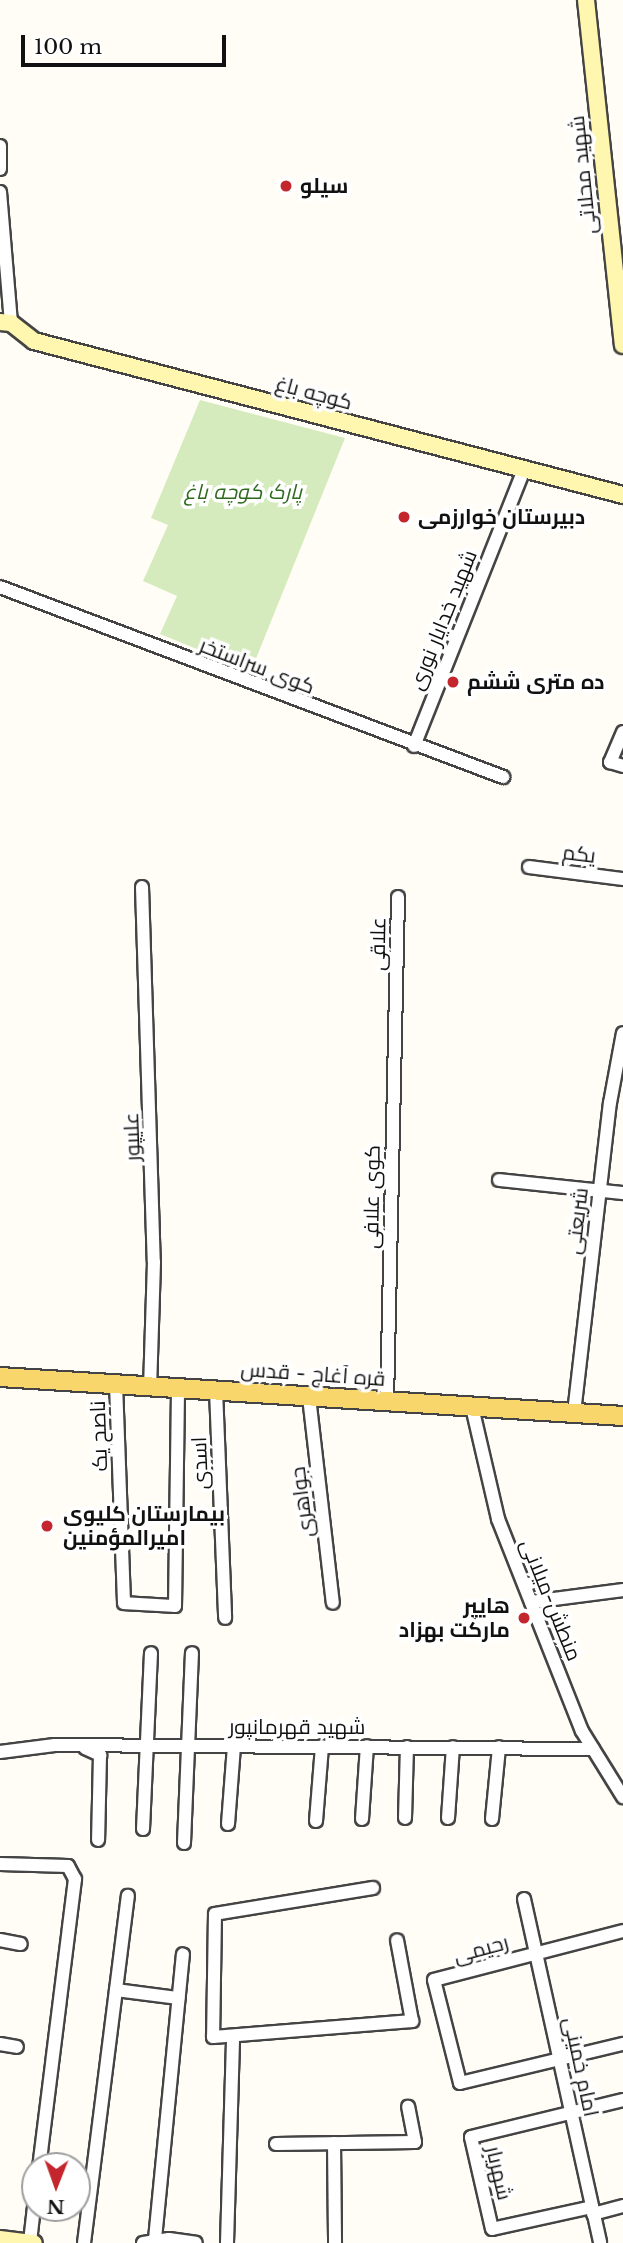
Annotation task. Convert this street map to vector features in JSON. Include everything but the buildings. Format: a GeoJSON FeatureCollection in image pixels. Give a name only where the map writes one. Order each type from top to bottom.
{"type":"FeatureCollection","features":[{"type":"Feature","properties":{"kind":"main road","name":"شهید محلاتی"},"geometry":{"type":"LineString","coordinates":[[586,0],[623,345]]}},
{"type":"Feature","properties":{"kind":"main road","name":"کوچه باغ"},"geometry":{"type":"LineString","coordinates":[[6,322],[34,341],[623,495]]}},
{"type":"Feature","properties":{"kind":"main road","name":"قره آغاج - قدس"},"geometry":{"type":"LineString","coordinates":[[0,1377],[623,1416]]}},
{"type":"Feature","properties":{"kind":"main road"},"geometry":{"type":"LineString","coordinates":[[0,2239],[32,2243]]}},
{"type":"Feature","properties":{"kind":"street"},"geometry":{"type":"LineString","coordinates":[[0,146],[0,169]]}},
{"type":"Feature","properties":{"kind":"street"},"geometry":{"type":"LineString","coordinates":[[0,192],[6,322]]}},
{"type":"Feature","properties":{"kind":"street","name":"شهید خدایار نوری"},"geometry":{"type":"LineString","coordinates":[[414,746],[524,470]]}},
{"type":"Feature","properties":{"kind":"street","name":"کوی سراستخر"},"geometry":{"type":"LineString","coordinates":[[0,587],[414,746],[503,777]]}},
{"type":"Feature","properties":{"kind":"street"},"geometry":{"type":"LineString","coordinates":[[623,732],[610,762],[623,766]]}},
{"type":"Feature","properties":{"kind":"street","name":"یکم"},"geometry":{"type":"LineString","coordinates":[[529,867],[623,879]]}},
{"type":"Feature","properties":{"kind":"street","name":"علیپور"},"geometry":{"type":"LineString","coordinates":[[142,887],[153,1250],[150,1386]]}},
{"type":"Feature","properties":{"kind":"street","name":"علاقی"},"geometry":{"type":"LineString","coordinates":[[396,992],[398,897]]}},
{"type":"Feature","properties":{"kind":"street","name":"کوی علافی"},"geometry":{"type":"LineString","coordinates":[[387,1402],[396,992]]}},
{"type":"Feature","properties":{"kind":"street","name":"شریعتی"},"geometry":{"type":"LineString","coordinates":[[574,1413],[600,1189],[623,1033]]}},
{"type":"Feature","properties":{"kind":"street"},"geometry":{"type":"LineString","coordinates":[[499,1180],[623,1193]]}},
{"type":"Feature","properties":{"kind":"street","name":"ناصح یک"},"geometry":{"type":"LineString","coordinates":[[116,1384],[124,1603],[175,1606],[178,1388]]}},
{"type":"Feature","properties":{"kind":"street","name":"اسدی"},"geometry":{"type":"LineString","coordinates":[[216,1390],[225,1618]]}},
{"type":"Feature","properties":{"kind":"street","name":"جواهری"},"geometry":{"type":"LineString","coordinates":[[309,1396],[333,1603]]}},
{"type":"Feature","properties":{"kind":"street","name":"منطش-میلانی"},"geometry":{"type":"LineString","coordinates":[[472,1407],[498,1519],[593,1749],[623,1797]]}},
{"type":"Feature","properties":{"kind":"street"},"geometry":{"type":"LineString","coordinates":[[531,1602],[623,1590]]}},
{"type":"Feature","properties":{"kind":"street"},"geometry":{"type":"LineString","coordinates":[[184,1843],[192,1653]]}},
{"type":"Feature","properties":{"kind":"street"},"geometry":{"type":"LineString","coordinates":[[143,1829],[151,1654]]}},
{"type":"Feature","properties":{"kind":"street"},"geometry":{"type":"LineString","coordinates":[[80,1745],[100,1755],[98,1840]]}},
{"type":"Feature","properties":{"kind":"street","name":"شهید قهرمانپور"},"geometry":{"type":"LineString","coordinates":[[0,1752],[80,1745],[593,1749]]}},
{"type":"Feature","properties":{"kind":"street"},"geometry":{"type":"LineString","coordinates":[[228,1824],[234,1746]]}},
{"type":"Feature","properties":{"kind":"street"},"geometry":{"type":"LineString","coordinates":[[316,1821],[322,1746]]}},
{"type":"Feature","properties":{"kind":"street"},"geometry":{"type":"LineString","coordinates":[[362,1819],[367,1746]]}},
{"type":"Feature","properties":{"kind":"street"},"geometry":{"type":"LineString","coordinates":[[405,1818],[407,1747]]}},
{"type":"Feature","properties":{"kind":"street"},"geometry":{"type":"LineString","coordinates":[[447,1818],[453,1747]]}},
{"type":"Feature","properties":{"kind":"street"},"geometry":{"type":"LineString","coordinates":[[492,1819],[499,1747]]}},
{"type":"Feature","properties":{"kind":"street"},"geometry":{"type":"LineString","coordinates":[[0,1864],[68,1866],[75,1879],[41,2152]]}},
{"type":"Feature","properties":{"kind":"street"},"geometry":{"type":"LineString","coordinates":[[373,1888],[215,1914],[213,2038],[412,2021],[397,1940]]}},
{"type":"Feature","properties":{"kind":"street"},"geometry":{"type":"LineString","coordinates":[[84,2243],[128,1896]]}},
{"type":"Feature","properties":{"kind":"street","name":"امام خمینی"},"geometry":{"type":"LineString","coordinates":[[524,1899],[600,2243]]}},
{"type":"Feature","properties":{"kind":"street","name":"رحیمی"},"geometry":{"type":"LineString","coordinates":[[560,2061],[460,2083],[434,1980],[623,1931]]}},
{"type":"Feature","properties":{"kind":"street"},"geometry":{"type":"LineString","coordinates":[[0,1940],[22,1944]]}},
{"type":"Feature","properties":{"kind":"street"},"geometry":{"type":"LineString","coordinates":[[183,1954],[149,2241],[169,2239],[196,2243]]}},
{"type":"Feature","properties":{"kind":"street"},"geometry":{"type":"LineString","coordinates":[[116,1990],[178,1998]]}},
{"type":"Feature","properties":{"kind":"street"},"geometry":{"type":"LineString","coordinates":[[228,2243],[233,2038]]}},
{"type":"Feature","properties":{"kind":"street"},"geometry":{"type":"LineString","coordinates":[[0,2044],[17,2047]]}},
{"type":"Feature","properties":{"kind":"street"},"geometry":{"type":"LineString","coordinates":[[560,2061],[623,2044]]}},
{"type":"Feature","properties":{"kind":"street","name":"شهریار"},"geometry":{"type":"LineString","coordinates":[[593,2211],[492,2229],[471,2137],[623,2101]]}},
{"type":"Feature","properties":{"kind":"street"},"geometry":{"type":"LineString","coordinates":[[276,2144],[415,2142],[408,2108]]}},
{"type":"Feature","properties":{"kind":"street"},"geometry":{"type":"LineString","coordinates":[[334,2143],[335,2243]]}},
{"type":"Feature","properties":{"kind":"street"},"geometry":{"type":"LineString","coordinates":[[593,2211],[623,2206]]}},
{"type":"Feature","properties":{"kind":"street"},"geometry":{"type":"LineString","coordinates":[[32,2243],[33,2222]]}},
{"type":"Feature","properties":{"kind":"green space","name":"پارک کوچه باغ"},"geometry":{"type":"Polygon","coordinates":[[[200,400],[345,438],[251,671],[160,634],[177,596],[143,581],[168,525],[151,518],[200,400]]]}},
{"type":"Feature","properties":{"kind":"place","name":"سیلو"},"geometry":{"type":"Point","coordinates":[286,186]}},
{"type":"Feature","properties":{"kind":"place","name":"دبیرستان خوارزمی"},"geometry":{"type":"Point","coordinates":[404,517]}},
{"type":"Feature","properties":{"kind":"place","name":"ده متری ششم"},"geometry":{"type":"Point","coordinates":[453,682]}},
{"type":"Feature","properties":{"kind":"place","name":"بیمارستان کلیوی امیرالمؤمنین"},"geometry":{"type":"Point","coordinates":[47,1526]}},
{"type":"Feature","properties":{"kind":"place","name":"هایپر مارکت بهزاد"},"geometry":{"type":"Point","coordinates":[524,1618]}}]}
